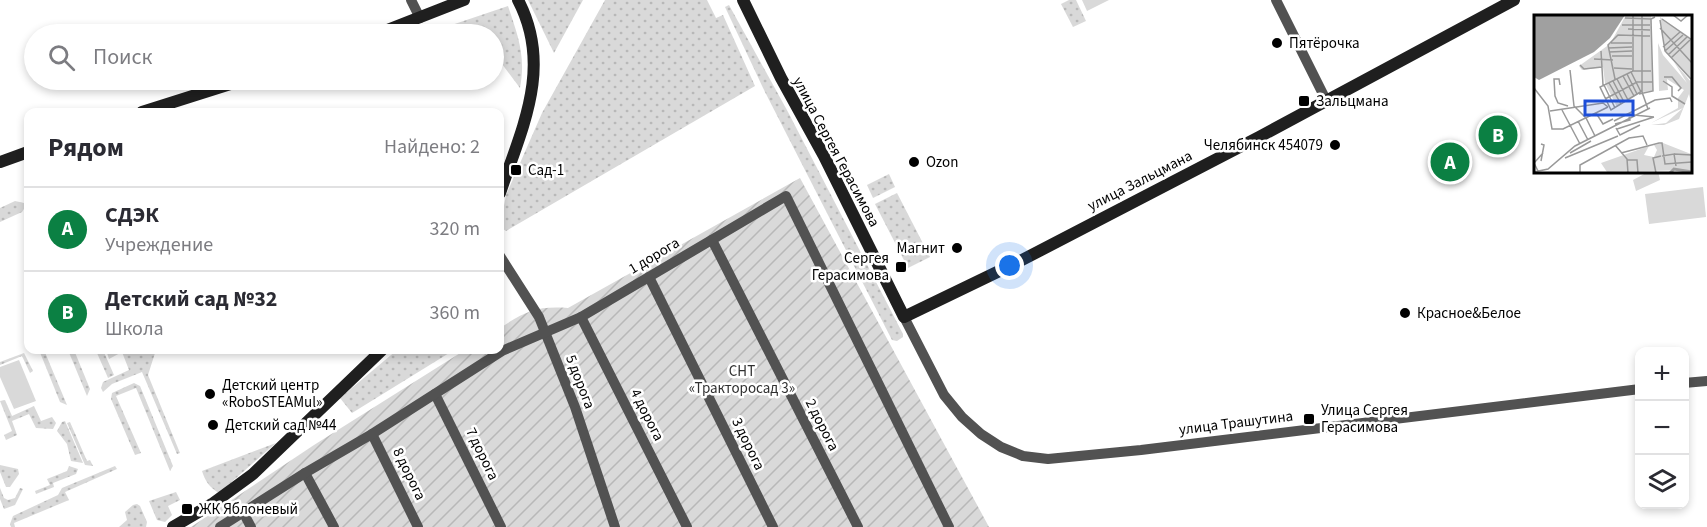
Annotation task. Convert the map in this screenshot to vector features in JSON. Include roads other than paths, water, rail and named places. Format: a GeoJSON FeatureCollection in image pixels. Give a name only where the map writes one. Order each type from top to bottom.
{"type":"FeatureCollection","features":[{"type":"Feature","properties":{"kind":"street"},"geometry":{"type":"LineString","coordinates":[[411,0],[420,18]]}},
{"type":"Feature","properties":{"kind":"street"},"geometry":{"type":"LineString","coordinates":[[404,24],[465,0]]}},
{"type":"Feature","properties":{"kind":"street"},"geometry":{"type":"LineString","coordinates":[[504,181],[528,111],[534,74],[533,44],[527,17],[518,0]]}},
{"type":"Feature","properties":{"kind":"street","name":"улица Сергея Герасимова"},"geometry":{"type":"LineString","coordinates":[[743,0],[904,317]]}},
{"type":"Feature","properties":{"kind":"street"},"geometry":{"type":"LineString","coordinates":[[1276,0],[1326,100]]}},
{"type":"Feature","properties":{"kind":"street","name":"улица Зальцмана"},"geometry":{"type":"LineString","coordinates":[[904,317],[1020,261],[1515,0]]}},
{"type":"Feature","properties":{"kind":"street"},"geometry":{"type":"LineString","coordinates":[[155,108],[211,90]]}},
{"type":"Feature","properties":{"kind":"street"},"geometry":{"type":"LineString","coordinates":[[0,162],[24,153]]}},
{"type":"Feature","properties":{"kind":"street","name":"1 дорога"},"geometry":{"type":"LineString","coordinates":[[504,350],[581,317],[786,196],[949,527]]}},
{"type":"Feature","properties":{"kind":"street","name":"2 дорога"},"geometry":{"type":"LineString","coordinates":[[712,240],[858,527]]}},
{"type":"Feature","properties":{"kind":"street","name":"5 дорога"},"geometry":{"type":"LineString","coordinates":[[504,262],[539,317],[575,407],[615,527]]}},
{"type":"Feature","properties":{"kind":"street","name":"3 дорога"},"geometry":{"type":"LineString","coordinates":[[649,277],[773,527]]}},
{"type":"Feature","properties":{"kind":"street","name":"4 дорога"},"geometry":{"type":"LineString","coordinates":[[581,317],[687,527]]}},
{"type":"Feature","properties":{"kind":"street","name":"улица Трашутина"},"geometry":{"type":"LineString","coordinates":[[904,317],[945,395],[962,417],[981,434],[1001,447],[1023,456],[1048,459],[1141,450],[1635,390]]}},
{"type":"Feature","properties":{"kind":"street"},"geometry":{"type":"LineString","coordinates":[[173,527],[212,504],[253,474],[378,354]]}},
{"type":"Feature","properties":{"kind":"street","name":"1 дорога"},"geometry":{"type":"LineString","coordinates":[[220,527],[497,354]]}},
{"type":"Feature","properties":{"kind":"street"},"geometry":{"type":"LineString","coordinates":[[1689,383],[1707,381]]}},
{"type":"Feature","properties":{"kind":"street","name":"7 дорога"},"geometry":{"type":"LineString","coordinates":[[435,394],[501,527]]}},
{"type":"Feature","properties":{"kind":"street","name":"8 дорога"},"geometry":{"type":"LineString","coordinates":[[372,434],[418,527]]}},
{"type":"Feature","properties":{"kind":"street"},"geometry":{"type":"LineString","coordinates":[[305,473],[334,527]]}},
{"type":"Feature","properties":{"kind":"street"},"geometry":{"type":"LineString","coordinates":[[243,512],[251,527]]}},
{"type":"Feature","properties":{"kind":"place","name":"Пятёрочка"},"geometry":{"type":"Point","coordinates":[1277,43]}},
{"type":"Feature","properties":{"kind":"place","name":"Зальцмана"},"geometry":{"type":"Point","coordinates":[1304,101]}},
{"type":"Feature","properties":{"kind":"place","name":"Детский сад №32"},"geometry":{"type":"Point","coordinates":[1498,135]}},
{"type":"Feature","properties":{"kind":"place","name":"Челябинск 454079"},"geometry":{"type":"Point","coordinates":[1335,145]}},
{"type":"Feature","properties":{"kind":"place","name":"Ozon"},"geometry":{"type":"Point","coordinates":[914,162]}},
{"type":"Feature","properties":{"kind":"place","name":"СДЭК"},"geometry":{"type":"Point","coordinates":[1450,162]}},
{"type":"Feature","properties":{"kind":"place","name":"Сад-1"},"geometry":{"type":"Point","coordinates":[516,170]}},
{"type":"Feature","properties":{"kind":"place","name":"Магнит"},"geometry":{"type":"Point","coordinates":[957,248]}},
{"type":"Feature","properties":{"kind":"place","name":"Сергея Герасимова"},"geometry":{"type":"Point","coordinates":[901,267]}},
{"type":"Feature","properties":{"kind":"place","name":"Красное&Белое"},"geometry":{"type":"Point","coordinates":[1405,313]}},
{"type":"Feature","properties":{"kind":"place","name":"Детский центр «RoboSTEAMul»"},"geometry":{"type":"Point","coordinates":[210,394]}},
{"type":"Feature","properties":{"kind":"place","name":"Улица Сергея Герасимова"},"geometry":{"type":"Point","coordinates":[1309,419]}},
{"type":"Feature","properties":{"kind":"place","name":"Детский сад №44"},"geometry":{"type":"Point","coordinates":[213,425]}},
{"type":"Feature","properties":{"kind":"place","name":"ЖК Яблоневый"},"geometry":{"type":"Point","coordinates":[187,509]}},
{"type":"Feature","properties":{"kind":"park label","name":"СНТ «Тракторосад 3»"},"geometry":{"type":"Point","coordinates":[742,380]}}]}
